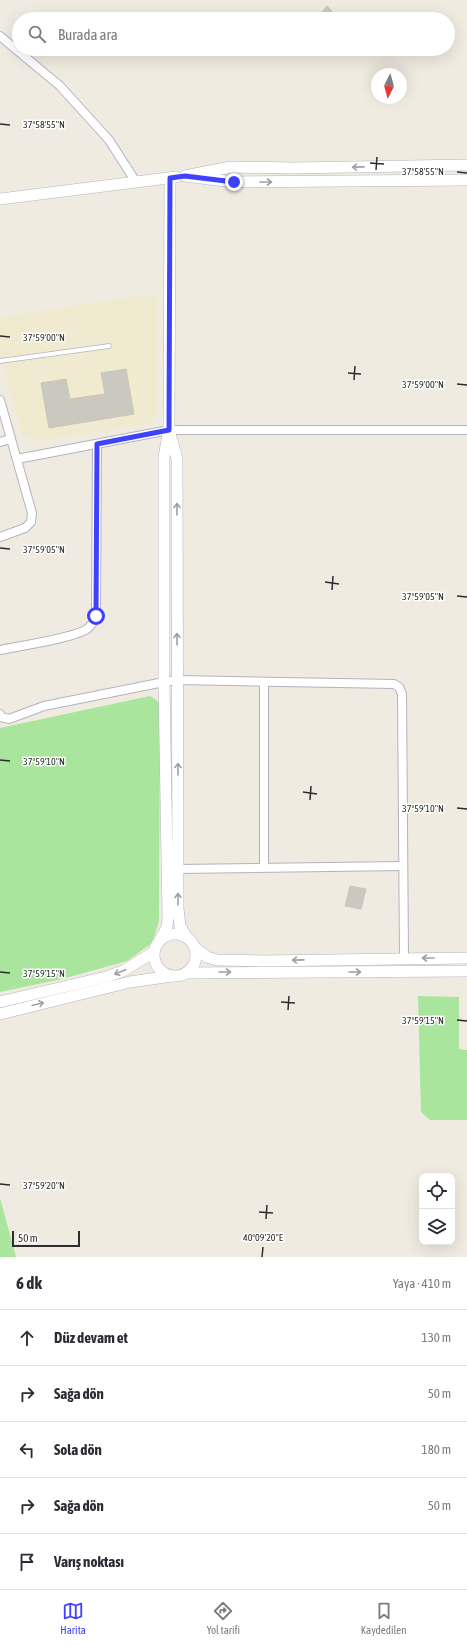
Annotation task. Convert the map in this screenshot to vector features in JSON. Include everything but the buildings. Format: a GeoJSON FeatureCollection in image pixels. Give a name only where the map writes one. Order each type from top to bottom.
{"type":"FeatureCollection","features":[{"type":"Feature","properties":{"kind":"street"},"geometry":{"type":"LineString","coordinates":[[0,36],[12,46]]}},
{"type":"Feature","properties":{"kind":"street"},"geometry":{"type":"LineString","coordinates":[[24,56],[60,86],[109,140],[136,182]]}},
{"type":"Feature","properties":{"kind":"street"},"geometry":{"type":"LineString","coordinates":[[0,199],[185,176],[231,167],[292,168],[467,165]]}},
{"type":"Feature","properties":{"kind":"street"},"geometry":{"type":"LineString","coordinates":[[185,176],[234,182],[467,180]]}},
{"type":"Feature","properties":{"kind":"street"},"geometry":{"type":"LineString","coordinates":[[0,1002],[106,977],[122,971],[154,952],[167,927],[164,682],[164,456],[169,430],[170,178]]}},
{"type":"Feature","properties":{"kind":"street"},"geometry":{"type":"LineString","coordinates":[[0,400],[32,513],[31,522],[25,528],[0,537]]}},
{"type":"Feature","properties":{"kind":"street"},"geometry":{"type":"LineString","coordinates":[[169,430],[177,459],[178,908],[180,926],[186,936],[192,941],[196,955],[195,962],[186,973]]}},
{"type":"Feature","properties":{"kind":"street"},"geometry":{"type":"LineString","coordinates":[[17,459],[169,430],[467,430]]}},
{"type":"Feature","properties":{"kind":"street"},"geometry":{"type":"LineString","coordinates":[[0,442],[11,439]]}},
{"type":"Feature","properties":{"kind":"street"},"geometry":{"type":"LineString","coordinates":[[0,650],[73,635],[87,630],[94,623],[96,616],[97,444]]}},
{"type":"Feature","properties":{"kind":"street"},"geometry":{"type":"LineString","coordinates":[[0,714],[1,717],[9,718],[44,706],[178,680],[394,684],[399,687],[402,694],[404,958]]}},
{"type":"Feature","properties":{"kind":"street"},"geometry":{"type":"LineString","coordinates":[[264,682],[264,868]]}},
{"type":"Feature","properties":{"kind":"street"},"geometry":{"type":"LineString","coordinates":[[178,869],[403,866]]}},
{"type":"Feature","properties":{"kind":"street"},"geometry":{"type":"LineString","coordinates":[[160,940],[172,933],[186,936]]}},
{"type":"Feature","properties":{"kind":"street"},"geometry":{"type":"LineString","coordinates":[[195,948],[207,957],[217,960],[263,961],[467,958]]}},
{"type":"Feature","properties":{"kind":"street"},"geometry":{"type":"LineString","coordinates":[[154,952],[156,965],[166,974],[172,976]]}},
{"type":"Feature","properties":{"kind":"street"},"geometry":{"type":"LineString","coordinates":[[0,1014],[130,982],[186,973],[467,971]]}},
{"type":"Feature","properties":{"kind":"lane"},"geometry":{"type":"LineString","coordinates":[[0,361],[109,346]]}},
{"type":"Feature","properties":{"kind":"shaded area"},"geometry":{"type":"Polygon","coordinates":[[[157,293],[158,413],[148,424],[37,442],[22,435],[0,355],[0,317],[157,293]]]}},
{"type":"Feature","properties":{"kind":"green space"},"geometry":{"type":"Polygon","coordinates":[[[150,696],[160,703],[159,921],[152,943],[127,961],[62,979],[0,992],[0,728],[150,696]]]}},
{"type":"Feature","properties":{"kind":"green space"},"geometry":{"type":"Polygon","coordinates":[[[418,996],[459,997],[459,1049],[467,1050],[467,1120],[430,1120],[421,1112],[418,996]]]}},
{"type":"Feature","properties":{"kind":"green space"},"geometry":{"type":"Polygon","coordinates":[[[0,1198],[16,1257],[0,1257],[0,1198]]]}},
{"type":"Feature","properties":{"kind":"route"},"geometry":{"type":"LineString","coordinates":[[96,616],[97,444],[169,430],[170,178],[185,176],[234,182]]}}]}
